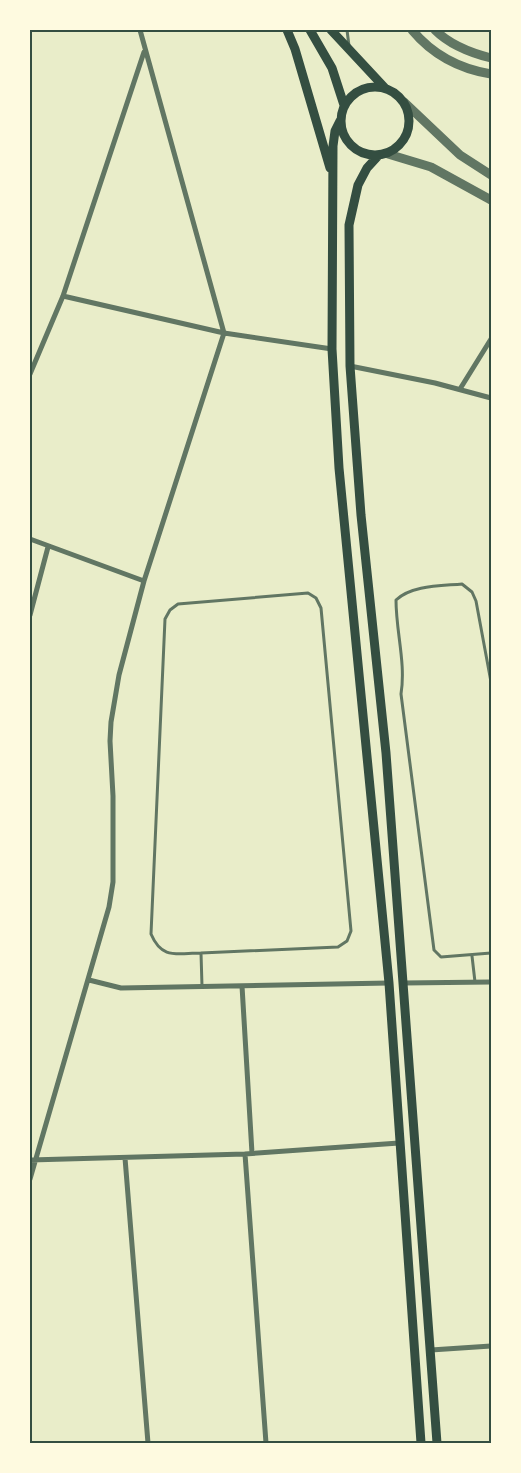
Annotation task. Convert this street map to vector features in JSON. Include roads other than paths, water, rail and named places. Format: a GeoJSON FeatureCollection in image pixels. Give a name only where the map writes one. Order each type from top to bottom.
{"type":"FeatureCollection","features":[{"type":"Feature","properties":{"kind":"main road"},"geometry":{"type":"LineString","coordinates":[[287,30],[295,49],[332,177]]}},
{"type":"Feature","properties":{"kind":"main road"},"geometry":{"type":"LineString","coordinates":[[310,30],[332,68],[344,105]]}},
{"type":"Feature","properties":{"kind":"main road"},"geometry":{"type":"LineString","coordinates":[[331,30],[385,88],[396,94],[404,102],[410,117],[408,132],[400,145],[388,154],[378,156],[358,152],[350,145],[344,136],[340,120]]}},
{"type":"Feature","properties":{"kind":"main road"},"geometry":{"type":"LineString","coordinates":[[385,88],[373,86],[362,89],[352,96],[344,105],[335,131],[332,177],[332,349],[339,468],[388,983],[421,1443]]}},
{"type":"Feature","properties":{"kind":"main road"},"geometry":{"type":"LineString","coordinates":[[378,156],[367,168],[358,185],[349,224],[350,366],[361,515],[385,743],[437,1443]]}},
{"type":"Feature","properties":{"kind":"street"},"geometry":{"type":"LineString","coordinates":[[30,1179],[32,1160],[89,980],[109,907],[113,882],[111,722],[119,675],[144,581],[224,333],[140,30]]}},
{"type":"Feature","properties":{"kind":"street"},"geometry":{"type":"LineString","coordinates":[[412,30],[448,60],[468,69],[491,74]]}},
{"type":"Feature","properties":{"kind":"street"},"geometry":{"type":"LineString","coordinates":[[435,30],[456,45],[491,58]]}},
{"type":"Feature","properties":{"kind":"street"},"geometry":{"type":"LineString","coordinates":[[30,374],[64,296],[145,51]]}},
{"type":"Feature","properties":{"kind":"street"},"geometry":{"type":"LineString","coordinates":[[404,102],[460,155],[491,175]]}},
{"type":"Feature","properties":{"kind":"street"},"geometry":{"type":"LineString","coordinates":[[388,154],[431,167],[491,200]]}},
{"type":"Feature","properties":{"kind":"street"},"geometry":{"type":"LineString","coordinates":[[64,296],[224,333],[332,349]]}},
{"type":"Feature","properties":{"kind":"street"},"geometry":{"type":"LineString","coordinates":[[460,389],[491,339]]}},
{"type":"Feature","properties":{"kind":"street"},"geometry":{"type":"LineString","coordinates":[[350,366],[460,389],[491,398]]}},
{"type":"Feature","properties":{"kind":"street"},"geometry":{"type":"LineString","coordinates":[[30,539],[144,581]]}},
{"type":"Feature","properties":{"kind":"street"},"geometry":{"type":"LineString","coordinates":[[30,615],[48,546]]}},
{"type":"Feature","properties":{"kind":"street"},"geometry":{"type":"LineString","coordinates":[[89,980],[121,988],[388,983]]}},
{"type":"Feature","properties":{"kind":"street"},"geometry":{"type":"LineString","coordinates":[[404,983],[491,982]]}},
{"type":"Feature","properties":{"kind":"street"},"geometry":{"type":"LineString","coordinates":[[242,986],[252,1153]]}},
{"type":"Feature","properties":{"kind":"street"},"geometry":{"type":"LineString","coordinates":[[32,1160],[244,1154],[399,1143]]}},
{"type":"Feature","properties":{"kind":"street"},"geometry":{"type":"LineString","coordinates":[[244,1154],[266,1443]]}},
{"type":"Feature","properties":{"kind":"street"},"geometry":{"type":"LineString","coordinates":[[125,1158],[148,1443]]}},
{"type":"Feature","properties":{"kind":"street"},"geometry":{"type":"LineString","coordinates":[[431,1350],[491,1346]]}},
{"type":"Feature","properties":{"kind":"lane"},"geometry":{"type":"LineString","coordinates":[[347,30],[350,51]]}},
{"type":"Feature","properties":{"kind":"lane"},"geometry":{"type":"LineString","coordinates":[[491,682],[476,601],[468,588],[462,584],[421,589],[403,594],[396,600],[404,677],[401,694],[430,936],[434,950],[441,957],[491,954]]}},
{"type":"Feature","properties":{"kind":"lane"},"geometry":{"type":"LineString","coordinates":[[308,593],[316,598],[321,608],[351,931],[347,940],[338,947],[201,953],[166,953],[159,949],[152,934],[165,619],[170,610],[178,604],[308,593]]}},
{"type":"Feature","properties":{"kind":"lane"},"geometry":{"type":"LineString","coordinates":[[201,953],[202,986]]}},
{"type":"Feature","properties":{"kind":"lane"},"geometry":{"type":"LineString","coordinates":[[472,956],[475,982]]}}]}
